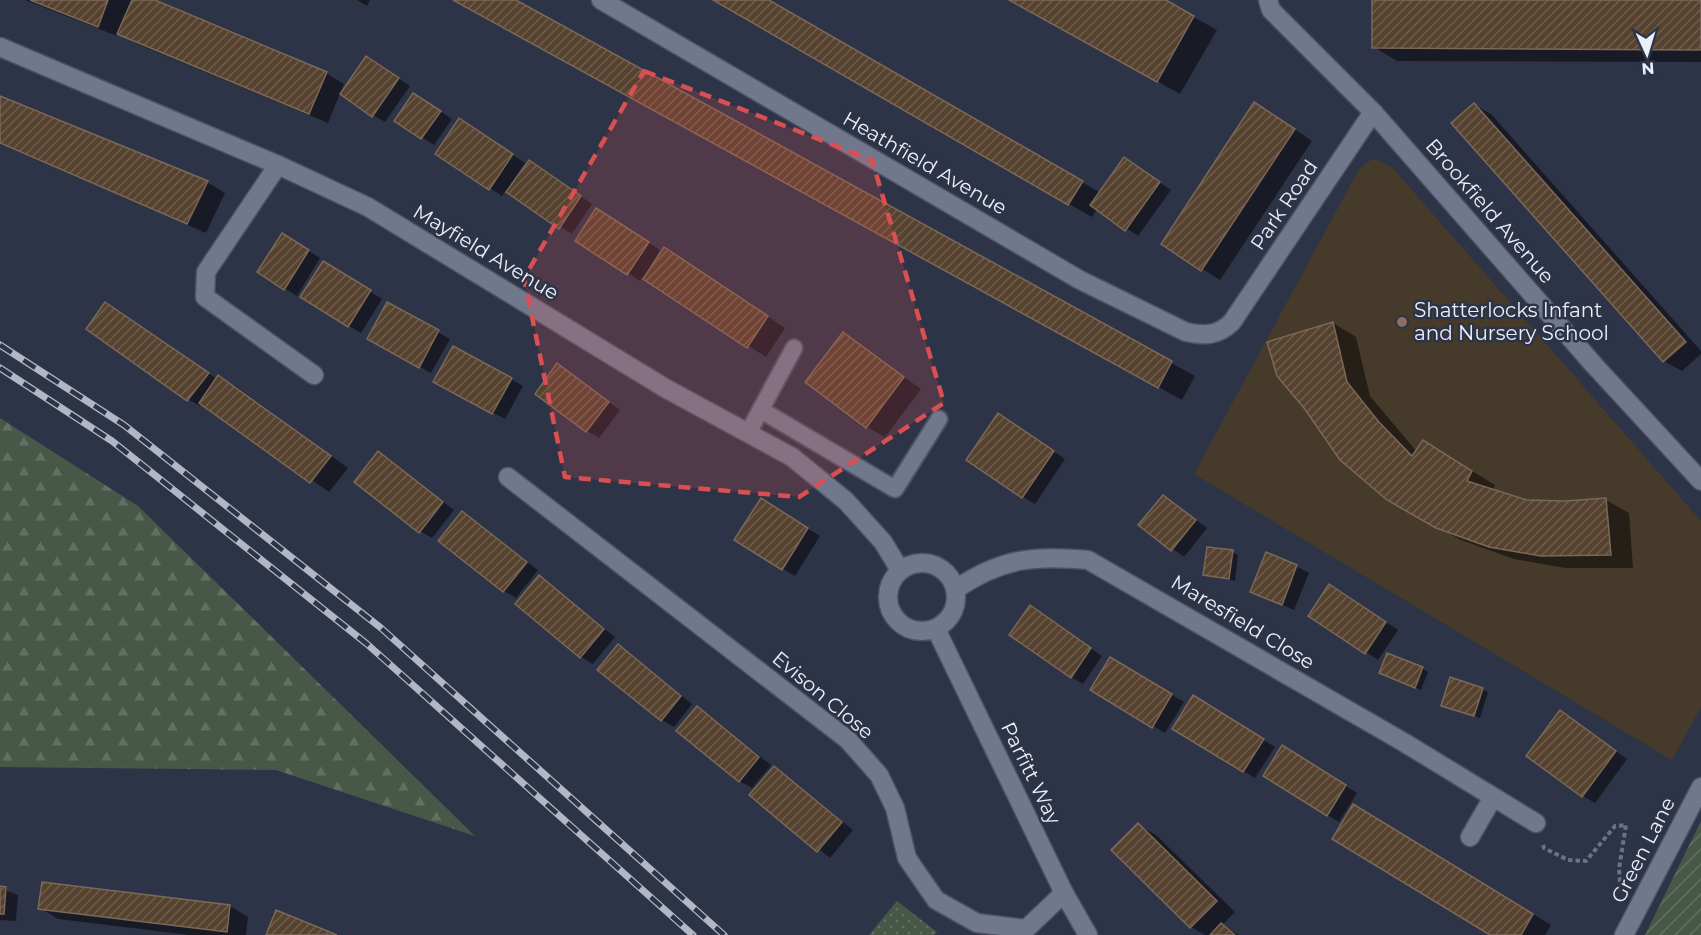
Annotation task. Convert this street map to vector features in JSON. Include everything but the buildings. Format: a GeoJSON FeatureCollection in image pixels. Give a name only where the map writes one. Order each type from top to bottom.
{"type":"FeatureCollection","features":[{"type":"Feature","properties":{"kind":"street","name":"Heathfield Avenue"},"geometry":{"type":"LineString","coordinates":[[601,0],[1080,280],[1186,332],[1201,335],[1222,332],[1232,322]]}},
{"type":"Feature","properties":{"kind":"street","name":"Brookfield Avenue"},"geometry":{"type":"LineString","coordinates":[[1268,0],[1271,10],[1373,112],[1594,365],[1701,481]]}},
{"type":"Feature","properties":{"kind":"street","name":"Mayfield Avenue"},"geometry":{"type":"LineString","coordinates":[[0,47],[278,165],[368,207],[665,388],[792,458],[846,501],[883,542],[900,570]]}},
{"type":"Feature","properties":{"kind":"street","name":"Park Road"},"geometry":{"type":"LineString","coordinates":[[1232,322],[1373,112]]}},
{"type":"Feature","properties":{"kind":"street"},"geometry":{"type":"LineString","coordinates":[[278,165],[206,272],[205,297],[314,375]]}},
{"type":"Feature","properties":{"kind":"street","name":"Evison Close"},"geometry":{"type":"LineString","coordinates":[[508,477],[848,740],[879,775],[895,808],[907,858],[936,900],[977,923],[1026,929],[1064,893]]}},
{"type":"Feature","properties":{"kind":"street","name":"Maresfield Close"},"geometry":{"type":"LineString","coordinates":[[956,590],[999,566],[1044,556],[1088,560],[1405,743],[1492,799],[1536,823]]}},
{"type":"Feature","properties":{"kind":"street"},"geometry":{"type":"LineString","coordinates":[[924,562],[936,565],[946,572],[956,590],[957,602],[953,613],[936,629],[912,630],[902,626],[894,617],[887,595],[890,583],[900,570],[924,562]]}},
{"type":"Feature","properties":{"kind":"street","name":"Parfitt Way"},"geometry":{"type":"LineString","coordinates":[[936,629],[1064,893],[1088,935]]}},
{"type":"Feature","properties":{"kind":"street","name":"Green Lane"},"geometry":{"type":"LineString","coordinates":[[1624,935],[1701,787]]}},
{"type":"Feature","properties":{"kind":"street"},"geometry":{"type":"LineString","coordinates":[[1470,837],[1492,799]]}},
{"type":"Feature","properties":{"kind":"lane"},"geometry":{"type":"LineString","coordinates":[[748,433],[794,348]]}},
{"type":"Feature","properties":{"kind":"lane"},"geometry":{"type":"LineString","coordinates":[[761,410],[895,489],[939,419]]}},
{"type":"Feature","properties":{"kind":"path"},"geometry":{"type":"LineString","coordinates":[[1536,823],[1544,848],[1568,860],[1586,861],[1615,826],[1626,825],[1619,869],[1620,883],[1643,898]]}},
{"type":"Feature","properties":{"kind":"highlighted area"},"geometry":{"type":"Polygon","coordinates":[[[644,71],[872,160],[944,403],[799,497],[565,477],[524,278],[644,71]]]}},
{"type":"Feature","properties":{"kind":"shaded area","name":"Shatterlocks Infant and Nursery School"},"geometry":{"type":"Polygon","coordinates":[[[1372,159],[1392,167],[1701,521],[1701,707],[1672,760],[1194,474],[1359,169],[1372,159]]]}},
{"type":"Feature","properties":{"kind":"green space"},"geometry":{"type":"Polygon","coordinates":[[[0,418],[138,506],[475,836],[276,770],[0,767],[0,418]]]}},
{"type":"Feature","properties":{"kind":"green space"},"geometry":{"type":"Polygon","coordinates":[[[1701,821],[1701,935],[1645,935],[1701,821]]]}},
{"type":"Feature","properties":{"kind":"green space"},"geometry":{"type":"Polygon","coordinates":[[[897,901],[937,932],[934,935],[869,935],[897,901]]]}},
{"type":"Feature","properties":{"kind":"railway"},"geometry":{"type":"LineString","coordinates":[[0,345],[124,425],[381,628],[724,935]]}},
{"type":"Feature","properties":{"kind":"railway"},"geometry":{"type":"LineString","coordinates":[[0,368],[112,441],[367,644],[693,935]]}},
{"type":"Feature","properties":{"kind":"place","name":"Shatterlocks Infant and Nursery School"},"geometry":{"type":"Point","coordinates":[1402,322]}}]}
